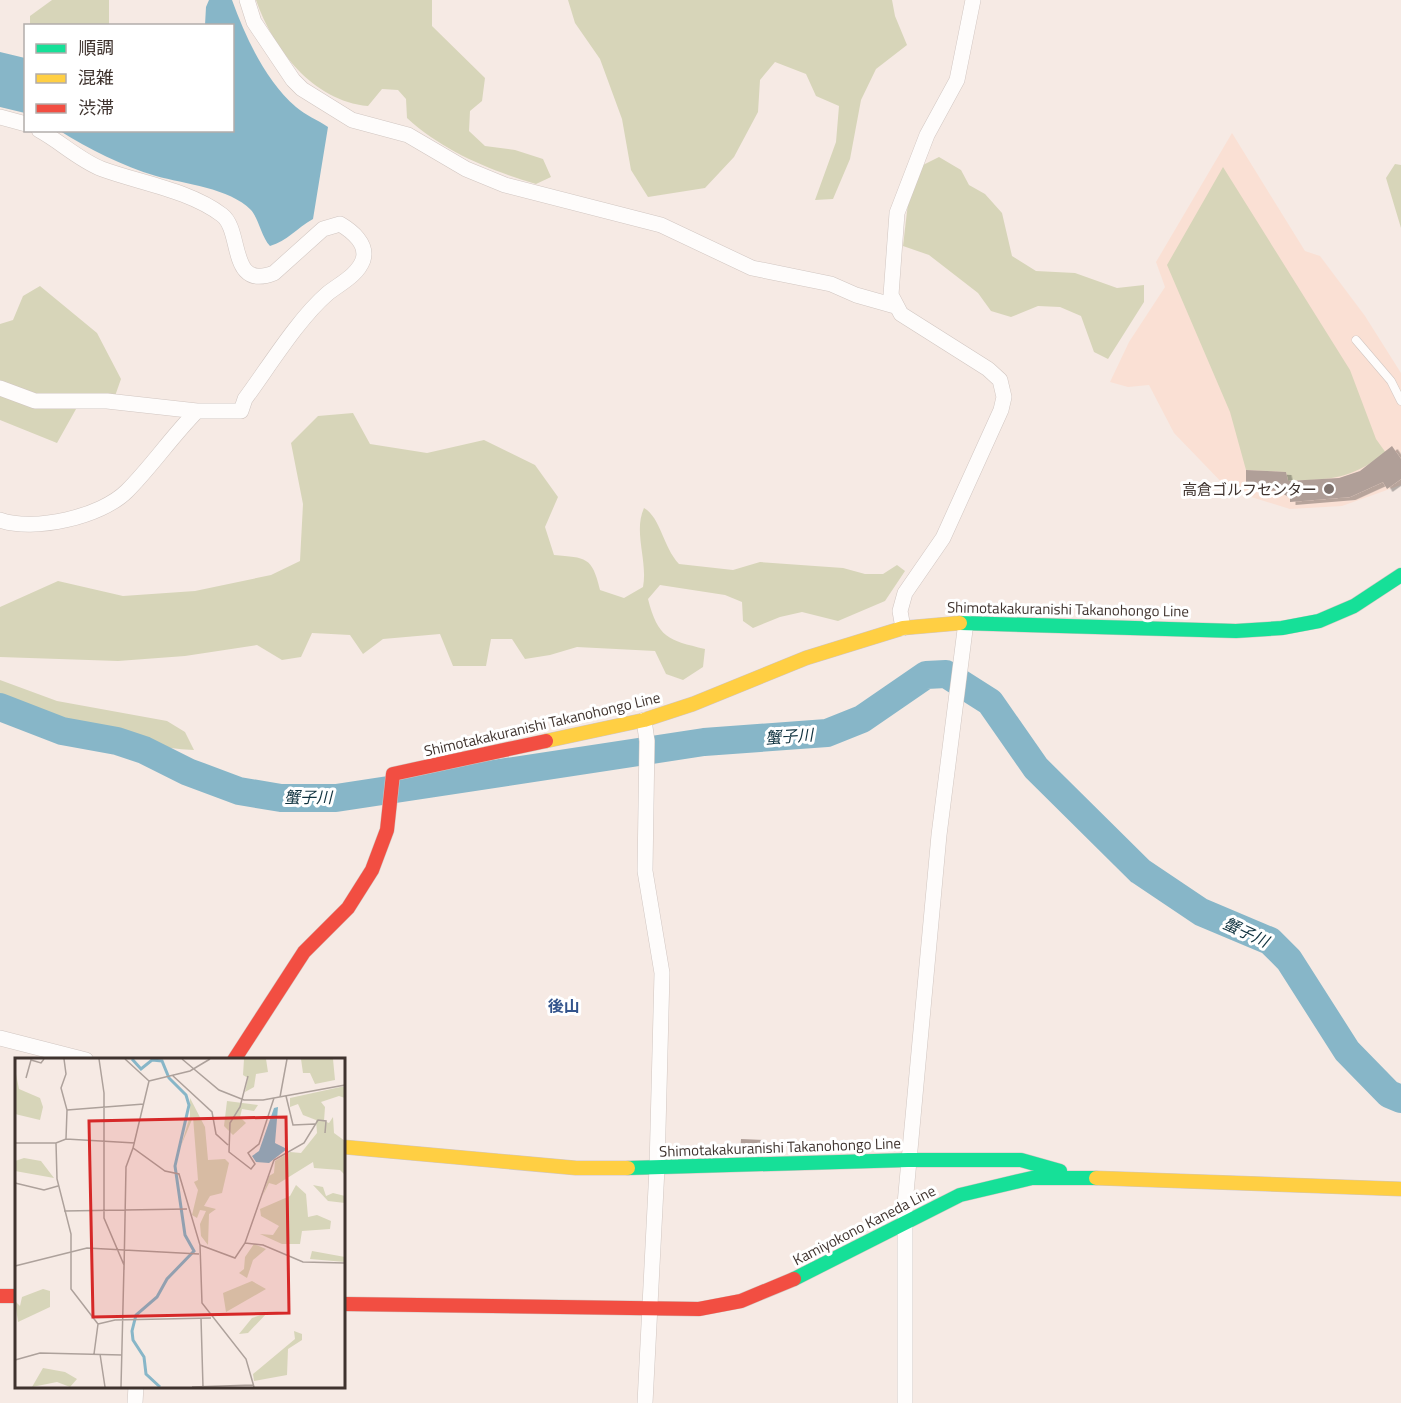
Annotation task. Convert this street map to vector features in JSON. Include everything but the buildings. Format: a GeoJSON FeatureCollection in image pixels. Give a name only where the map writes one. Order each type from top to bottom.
{"type":"FeatureCollection","features":[{"type":"Feature","properties":{"kind":"main road","name":"Shimotakakuranishi Takanohongo Line"},"geometry":{"type":"LineString","coordinates":[[235,1058],[304,952],[348,908],[372,870],[387,830],[393,774],[644,720],[693,704],[806,658],[903,628],[966,622],[1236,631],[1282,628],[1319,621],[1354,606],[1401,575]]}},
{"type":"Feature","properties":{"kind":"main road","name":"Shimotakakuranishi Takanohongo Line"},"geometry":{"type":"LineString","coordinates":[[345,1147],[565,1167],[657,1168],[908,1160],[1020,1160],[1052,1167],[1072,1177]]}},
{"type":"Feature","properties":{"kind":"main road","name":"Kamiyokono Kaneda Line"},"geometry":{"type":"LineString","coordinates":[[345,1304],[699,1309],[741,1301],[775,1289],[960,1195],[997,1184],[1032,1178],[1072,1177],[1401,1190]]}},
{"type":"Feature","properties":{"kind":"street"},"geometry":{"type":"LineString","coordinates":[[247,0],[254,22],[293,80],[302,89],[352,120],[408,135],[466,169],[505,185],[661,225],[752,268],[831,284],[895,306],[918,327],[988,369],[1000,380],[1004,397],[1001,410],[943,538],[905,593],[900,611],[903,628]]}},
{"type":"Feature","properties":{"kind":"street"},"geometry":{"type":"LineString","coordinates":[[895,306],[891,285],[897,213],[927,135],[957,80],[973,0]]}},
{"type":"Feature","properties":{"kind":"street"},"geometry":{"type":"LineString","coordinates":[[0,117],[24,123]]}},
{"type":"Feature","properties":{"kind":"street"},"geometry":{"type":"LineString","coordinates":[[0,388],[35,401],[107,401],[197,411],[241,411],[245,399],[312,311],[357,269],[363,259],[364,249],[360,240],[340,224],[331,224],[274,273],[264,277],[253,275],[237,258],[230,223],[222,215],[191,199],[100,168],[42,132]]}},
{"type":"Feature","properties":{"kind":"street"},"geometry":{"type":"LineString","coordinates":[[0,520],[25,525],[48,523],[65,520],[112,503],[126,491],[197,411]]}},
{"type":"Feature","properties":{"kind":"street"},"geometry":{"type":"LineString","coordinates":[[905,1403],[903,1223],[939,835],[966,622]]}},
{"type":"Feature","properties":{"kind":"street"},"geometry":{"type":"LineString","coordinates":[[644,720],[647,741],[645,871],[662,974],[657,1168],[645,1403]]}},
{"type":"Feature","properties":{"kind":"street"},"geometry":{"type":"LineString","coordinates":[[0,1038],[82,1058]]}},
{"type":"Feature","properties":{"kind":"street"},"geometry":{"type":"LineString","coordinates":[[135,1403],[136,1388]]}},
{"type":"Feature","properties":{"kind":"lane"},"geometry":{"type":"LineString","coordinates":[[1356,340],[1391,381],[1401,401]]}},
{"type":"Feature","properties":{"kind":"shaded area"},"geometry":{"type":"Polygon","coordinates":[[[52,0],[109,0],[109,24],[30,24],[30,16],[52,0]]]}},
{"type":"Feature","properties":{"kind":"shaded area"},"geometry":{"type":"Polygon","coordinates":[[[256,0],[432,0],[432,26],[485,78],[482,101],[470,111],[469,131],[485,146],[515,150],[543,159],[551,177],[536,184],[484,166],[451,150],[407,118],[406,99],[398,90],[382,89],[368,106],[348,102],[330,94],[298,70],[284,54],[263,18],[256,0]]]}},
{"type":"Feature","properties":{"kind":"shaded area"},"geometry":{"type":"Polygon","coordinates":[[[568,0],[892,0],[895,16],[907,45],[876,69],[861,100],[850,159],[833,199],[815,200],[836,142],[839,106],[816,96],[806,74],[775,62],[760,80],[758,112],[734,157],[705,188],[648,197],[631,170],[622,119],[600,59],[575,23],[568,0]]]}},
{"type":"Feature","properties":{"kind":"shaded area"},"geometry":{"type":"Polygon","coordinates":[[[1232,133],[1305,251],[1320,256],[1365,316],[1401,373],[1401,485],[1342,506],[1290,509],[1229,490],[1174,433],[1149,385],[1128,387],[1110,382],[1129,342],[1165,287],[1156,262],[1232,133]]]}},
{"type":"Feature","properties":{"kind":"shaded area"},"geometry":{"type":"Polygon","coordinates":[[[939,157],[961,170],[969,185],[985,194],[1002,213],[1012,256],[1036,271],[1075,273],[1117,288],[1144,285],[1144,302],[1108,359],[1094,352],[1081,316],[1060,307],[1038,306],[1011,317],[991,311],[978,293],[929,255],[903,246],[908,203],[923,165],[939,157]]]}},
{"type":"Feature","properties":{"kind":"shaded area"},"geometry":{"type":"Polygon","coordinates":[[[1395,164],[1401,165],[1401,228],[1386,178],[1395,164]]]}},
{"type":"Feature","properties":{"kind":"shaded area"},"geometry":{"type":"Polygon","coordinates":[[[1223,167],[1350,370],[1376,439],[1386,453],[1350,473],[1329,478],[1288,481],[1286,472],[1246,470],[1230,412],[1167,265],[1223,167]]]}},
{"type":"Feature","properties":{"kind":"shaded area"},"geometry":{"type":"Polygon","coordinates":[[[40,286],[97,333],[121,379],[115,396],[85,393],[57,443],[0,420],[0,324],[13,320],[23,296],[40,286]]]}},
{"type":"Feature","properties":{"kind":"shaded area"},"geometry":{"type":"Polygon","coordinates":[[[353,413],[370,444],[427,453],[484,440],[535,465],[558,497],[545,527],[554,555],[581,558],[586,561],[594,571],[600,590],[624,598],[643,587],[644,567],[640,527],[644,508],[654,519],[679,564],[733,570],[760,562],[843,568],[865,574],[883,574],[897,565],[905,571],[885,601],[838,621],[802,612],[780,617],[753,628],[743,621],[742,602],[725,595],[660,585],[648,599],[661,630],[673,640],[705,649],[703,667],[683,680],[666,674],[655,651],[577,647],[525,659],[512,639],[491,639],[486,666],[453,666],[440,634],[383,639],[363,654],[350,635],[312,633],[301,657],[282,660],[257,645],[185,656],[118,661],[0,657],[0,607],[58,581],[123,596],[195,591],[271,575],[300,561],[303,504],[291,443],[318,416],[353,413]]]}},
{"type":"Feature","properties":{"kind":"shaded area"},"geometry":{"type":"Polygon","coordinates":[[[0,680],[57,701],[167,721],[185,732],[194,750],[144,744],[71,722],[0,696],[0,680]]]}},
{"type":"Feature","properties":{"kind":"water"},"geometry":{"type":"Polygon","coordinates":[[[209,0],[232,0],[250,43],[275,84],[300,110],[328,127],[313,219],[282,241],[270,246],[251,210],[242,203],[219,192],[156,176],[118,162],[62,132],[234,132],[234,24],[205,24],[206,7],[209,0]]]}},
{"type":"Feature","properties":{"kind":"water"},"geometry":{"type":"Polygon","coordinates":[[[0,52],[24,58],[24,113],[0,107],[0,52]]]}},
{"type":"Feature","properties":{"kind":"waterway","name":"蟹子川"},"geometry":{"type":"LineString","coordinates":[[0,707],[62,731],[117,741],[144,750],[188,772],[239,791],[281,798],[336,798],[704,742],[827,733],[862,719],[926,675],[946,674],[990,702],[1036,768],[1140,871],[1201,912],[1270,941],[1289,960],[1347,1051],[1389,1094],[1401,1099]]}},
{"type":"Feature","properties":{"kind":"traffic: fast"},"geometry":{"type":"LineString","coordinates":[[960,623],[1236,631],[1282,628],[1319,621],[1354,606],[1401,575]]}},
{"type":"Feature","properties":{"kind":"traffic: fast"},"geometry":{"type":"LineString","coordinates":[[628,1168],[908,1160],[1021,1160],[1060,1171]]}},
{"type":"Feature","properties":{"kind":"traffic: fast"},"geometry":{"type":"LineString","coordinates":[[794,1279],[960,1195],[1032,1178],[1096,1178]]}},
{"type":"Feature","properties":{"kind":"traffic: slow"},"geometry":{"type":"LineString","coordinates":[[546,741],[644,720],[693,704],[806,658],[903,628],[960,623]]}},
{"type":"Feature","properties":{"kind":"traffic: slow"},"geometry":{"type":"LineString","coordinates":[[345,1147],[576,1168],[628,1168]]}},
{"type":"Feature","properties":{"kind":"traffic: slow"},"geometry":{"type":"LineString","coordinates":[[1096,1178],[1401,1189]]}},
{"type":"Feature","properties":{"kind":"traffic: jam"},"geometry":{"type":"LineString","coordinates":[[235,1058],[304,952],[348,908],[372,870],[387,830],[393,774],[546,741]]}},
{"type":"Feature","properties":{"kind":"traffic: jam"},"geometry":{"type":"LineString","coordinates":[[345,1304],[699,1309],[741,1301],[794,1279]]}},
{"type":"Feature","properties":{"kind":"traffic: jam"},"geometry":{"type":"LineString","coordinates":[[0,1296],[15,1296]]}},
{"type":"Feature","properties":{"kind":"place","name":"高倉ゴルフセンター"},"geometry":{"type":"Point","coordinates":[1329,489]}},
{"type":"Feature","properties":{"kind":"district","name":"後山"},"geometry":{"type":"Point","coordinates":[564,1006]}}]}
